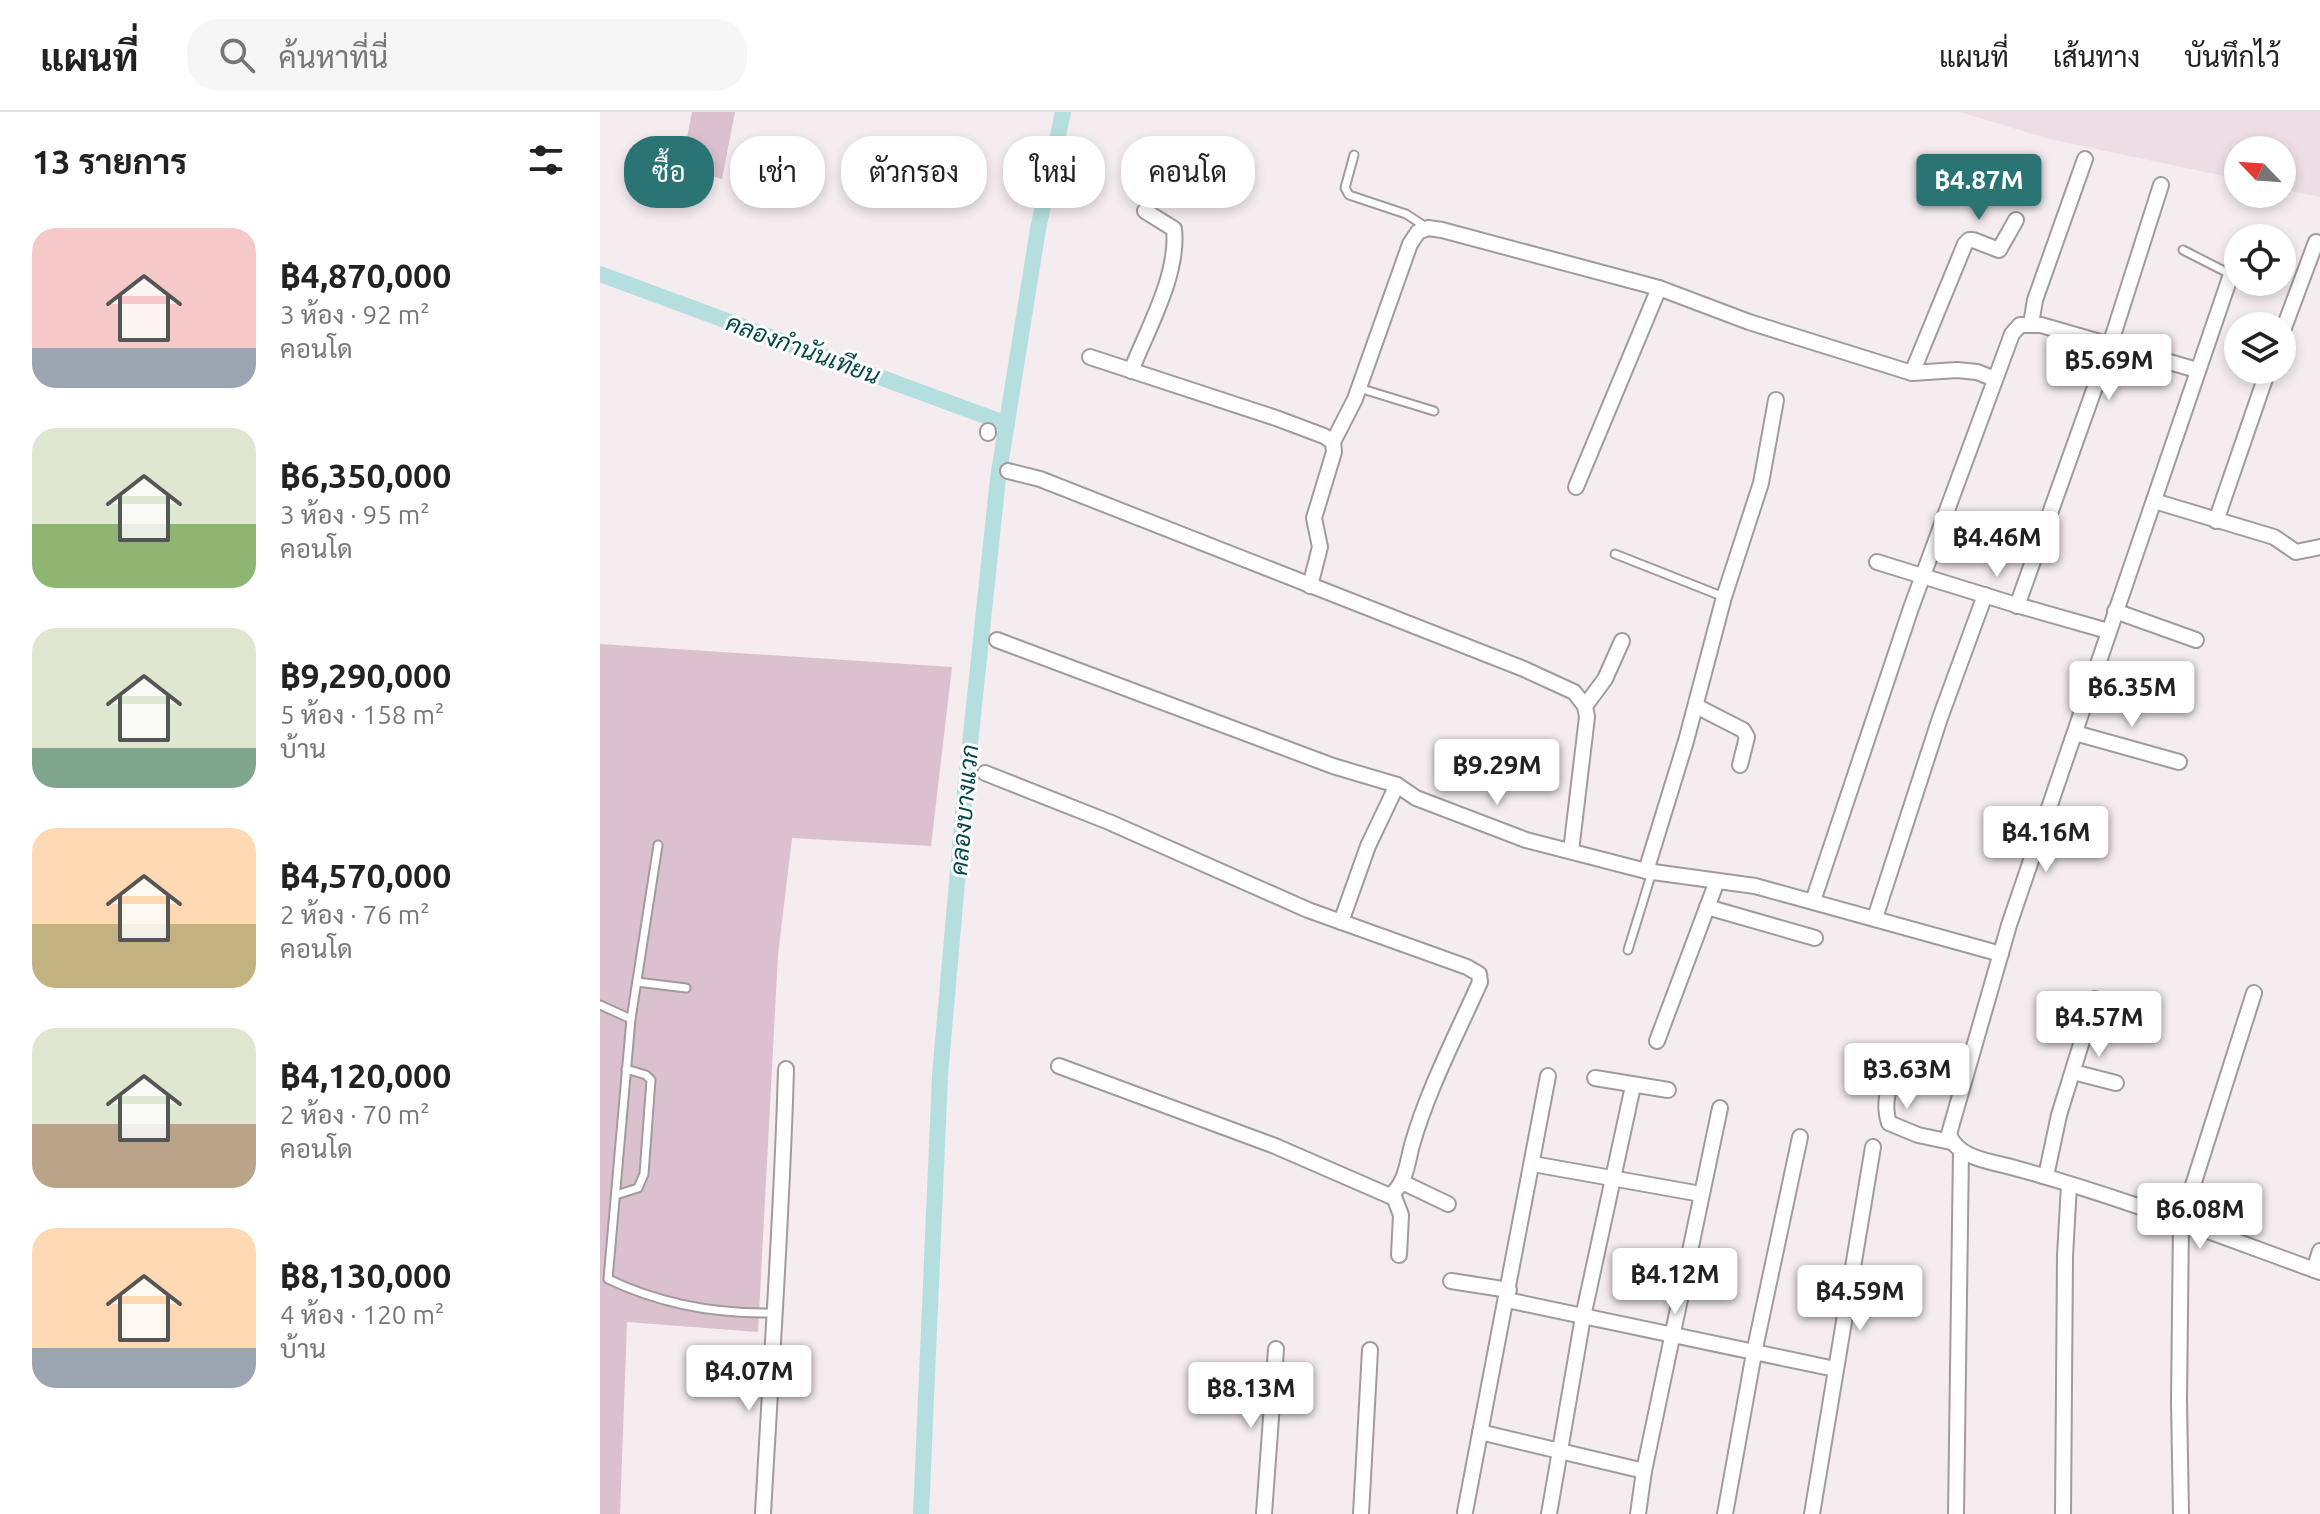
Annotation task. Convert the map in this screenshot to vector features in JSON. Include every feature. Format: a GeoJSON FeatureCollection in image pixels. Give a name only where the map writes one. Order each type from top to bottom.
{"type":"FeatureCollection","features":[{"type":"Feature","properties":{"kind":"street"},"geometry":{"type":"LineString","coordinates":[[2031,324],[2035,300],[2085,159]]}},
{"type":"Feature","properties":{"kind":"street"},"geometry":{"type":"LineString","coordinates":[[2017,606],[2110,345],[2161,185]]}},
{"type":"Feature","properties":{"kind":"street"},"geometry":{"type":"LineString","coordinates":[[1131,371],[1173,266],[1176,246],[1174,229],[1145,211]]}},
{"type":"Feature","properties":{"kind":"street"},"geometry":{"type":"LineString","coordinates":[[1912,373],[1965,244],[1973,240],[1999,250],[2016,220]]}},
{"type":"Feature","properties":{"kind":"street"},"geometry":{"type":"LineString","coordinates":[[1310,586],[1320,547],[1314,518],[1334,452],[1333,442],[1359,388],[1410,244],[1418,232],[1428,228],[1473,237],[1659,288],[1749,322],[1912,373],[1957,370],[1977,372],[1995,379]]}},
{"type":"Feature","properties":{"kind":"street"},"geometry":{"type":"LineString","coordinates":[[2290,312],[2316,242]]}},
{"type":"Feature","properties":{"kind":"street"},"geometry":{"type":"LineString","coordinates":[[1576,487],[1659,288]]}},
{"type":"Feature","properties":{"kind":"street"},"geometry":{"type":"LineString","coordinates":[[1956,1514],[1956,1146],[1949,1134],[2001,954],[2224,291]]}},
{"type":"Feature","properties":{"kind":"street"},"geometry":{"type":"LineString","coordinates":[[1813,901],[1924,575],[2012,334],[2020,325],[2031,324],[2197,370]]}},
{"type":"Feature","properties":{"kind":"street"},"geometry":{"type":"LineString","coordinates":[[1090,357],[1288,423],[1333,442]]}},
{"type":"Feature","properties":{"kind":"street"},"geometry":{"type":"LineString","coordinates":[[2216,521],[2263,384]]}},
{"type":"Feature","properties":{"kind":"street"},"geometry":{"type":"LineString","coordinates":[[1649,871],[1724,597],[1761,483],[1776,400]]}},
{"type":"Feature","properties":{"kind":"street"},"geometry":{"type":"LineString","coordinates":[[1008,471],[1040,479],[1524,669],[1574,692],[1585,706],[1587,717],[1571,851]]}},
{"type":"Feature","properties":{"kind":"street"},"geometry":{"type":"LineString","coordinates":[[2154,501],[2274,537],[2296,552],[2320,547]]}},
{"type":"Feature","properties":{"kind":"street"},"geometry":{"type":"LineString","coordinates":[[1877,562],[2108,631]]}},
{"type":"Feature","properties":{"kind":"street"},"geometry":{"type":"LineString","coordinates":[[1875,918],[1940,718],[1985,595]]}},
{"type":"Feature","properties":{"kind":"street"},"geometry":{"type":"LineString","coordinates":[[2115,611],[2196,640]]}},
{"type":"Feature","properties":{"kind":"street"},"geometry":{"type":"LineString","coordinates":[[997,640],[1333,766],[1397,785],[1416,798],[1526,840],[1649,871],[1755,886],[2001,954]]}},
{"type":"Feature","properties":{"kind":"street"},"geometry":{"type":"LineString","coordinates":[[1585,706],[1605,679],[1622,641]]}},
{"type":"Feature","properties":{"kind":"street"},"geometry":{"type":"LineString","coordinates":[[1696,706],[1743,730],[1747,737],[1740,765]]}},
{"type":"Feature","properties":{"kind":"street"},"geometry":{"type":"LineString","coordinates":[[2075,733],[2179,762]]}},
{"type":"Feature","properties":{"kind":"street"},"geometry":{"type":"LineString","coordinates":[[985,773],[1109,822],[1341,922],[1479,974],[1480,982],[1423,1109],[1397,1188],[1390,1196],[1275,1146],[1059,1066]]}},
{"type":"Feature","properties":{"kind":"street"},"geometry":{"type":"LineString","coordinates":[[1341,922],[1368,846],[1397,785]]}},
{"type":"Feature","properties":{"kind":"street"},"geometry":{"type":"LineString","coordinates":[[1657,1041],[1717,881]]}},
{"type":"Feature","properties":{"kind":"street"},"geometry":{"type":"LineString","coordinates":[[1707,907],[1815,938]]}},
{"type":"Feature","properties":{"kind":"street"},"geometry":{"type":"LineString","coordinates":[[2181,1514],[2181,1223],[2254,993]]}},
{"type":"Feature","properties":{"kind":"street"},"geometry":{"type":"LineString","coordinates":[[2046,1176],[2059,1115],[2095,999]]}},
{"type":"Feature","properties":{"kind":"street"},"geometry":{"type":"LineString","coordinates":[[1901,1058],[1885,1097],[1889,1123],[1956,1146],[1975,1157],[2133,1204],[2317,1271],[2320,1251]]}},
{"type":"Feature","properties":{"kind":"street"},"geometry":{"type":"LineString","coordinates":[[767,1512],[773,1313],[782,1210],[786,1069]]}},
{"type":"Feature","properties":{"kind":"street"},"geometry":{"type":"LineString","coordinates":[[2073,1072],[2116,1083]]}},
{"type":"Feature","properties":{"kind":"street"},"geometry":{"type":"LineString","coordinates":[[1465,1512],[1548,1076]]}},
{"type":"Feature","properties":{"kind":"street"},"geometry":{"type":"LineString","coordinates":[[1595,1078],[1668,1090]]}},
{"type":"Feature","properties":{"kind":"street"},"geometry":{"type":"LineString","coordinates":[[1549,1514],[1583,1317],[1633,1086]]}},
{"type":"Feature","properties":{"kind":"street"},"geometry":{"type":"LineString","coordinates":[[1638,1514],[1644,1471],[1720,1108]]}},
{"type":"Feature","properties":{"kind":"street"},"geometry":{"type":"LineString","coordinates":[[1725,1514],[1754,1353],[1800,1137]]}},
{"type":"Feature","properties":{"kind":"street"},"geometry":{"type":"LineString","coordinates":[[1812,1514],[1873,1147]]}},
{"type":"Feature","properties":{"kind":"street"},"geometry":{"type":"LineString","coordinates":[[1533,1164],[1701,1194]]}},
{"type":"Feature","properties":{"kind":"street"},"geometry":{"type":"LineString","coordinates":[[2063,1514],[2065,1256],[2069,1185]]}},
{"type":"Feature","properties":{"kind":"street"},"geometry":{"type":"LineString","coordinates":[[1397,1188],[1448,1204]]}},
{"type":"Feature","properties":{"kind":"street"},"geometry":{"type":"LineString","coordinates":[[1397,1188],[1401,1215],[1399,1255]]}},
{"type":"Feature","properties":{"kind":"street"},"geometry":{"type":"LineString","coordinates":[[1451,1281],[1583,1317],[1835,1369]]}},
{"type":"Feature","properties":{"kind":"street"},"geometry":{"type":"LineString","coordinates":[[1264,1514],[1276,1349]]}},
{"type":"Feature","properties":{"kind":"street"},"geometry":{"type":"LineString","coordinates":[[1361,1514],[1370,1350]]}},
{"type":"Feature","properties":{"kind":"street"},"geometry":{"type":"LineString","coordinates":[[1480,1432],[1644,1471]]}},
{"type":"Feature","properties":{"kind":"lane"},"geometry":{"type":"LineString","coordinates":[[1354,155],[1345,188],[1349,195],[1406,214],[1428,228]]}},
{"type":"Feature","properties":{"kind":"lane"},"geometry":{"type":"LineString","coordinates":[[2183,250],[2224,271]]}},
{"type":"Feature","properties":{"kind":"lane"},"geometry":{"type":"LineString","coordinates":[[1359,388],[1434,411]]}},
{"type":"Feature","properties":{"kind":"lane"},"geometry":{"type":"LineString","coordinates":[[1615,554],[1724,597]]}},
{"type":"Feature","properties":{"kind":"lane"},"geometry":{"type":"LineString","coordinates":[[658,845],[631,1019],[616,1195],[604,1279],[674,1303],[719,1310],[773,1313]]}},
{"type":"Feature","properties":{"kind":"lane"},"geometry":{"type":"LineString","coordinates":[[1628,950],[1649,871]]}},
{"type":"Feature","properties":{"kind":"lane"},"geometry":{"type":"LineString","coordinates":[[637,982],[686,988]]}},
{"type":"Feature","properties":{"kind":"lane"},"geometry":{"type":"LineString","coordinates":[[600,1006],[631,1019]]}},
{"type":"Feature","properties":{"kind":"lane"},"geometry":{"type":"LineString","coordinates":[[616,1195],[638,1188],[648,1130],[651,1080],[646,1075],[626,1069]]}},
{"type":"Feature","properties":{"kind":"shaded area"},"geometry":{"type":"Polygon","coordinates":[[[692,112],[735,112],[722,179],[714,177],[714,136],[687,136],[692,112]]]}},
{"type":"Feature","properties":{"kind":"shaded area"},"geometry":{"type":"Polygon","coordinates":[[[1960,112],[2320,112],[2320,197],[2296,192],[2296,136],[2224,136],[2224,176],[2049,139],[1960,112]]]}},
{"type":"Feature","properties":{"kind":"shaded area"},"geometry":{"type":"Polygon","coordinates":[[[600,644],[952,667],[931,846],[792,838],[778,955],[758,1332],[627,1322],[620,1514],[600,1514],[600,644]]]}},
{"type":"Feature","properties":{"kind":"waterway","name":"คลองบางแวก"},"geometry":{"type":"LineString","coordinates":[[921,1514],[940,1075],[965,791],[998,478],[1038,229],[1063,112]]}},
{"type":"Feature","properties":{"kind":"waterway","name":"คลองกำนันเทียน"},"geometry":{"type":"LineString","coordinates":[[600,274],[1007,424]]}}]}
